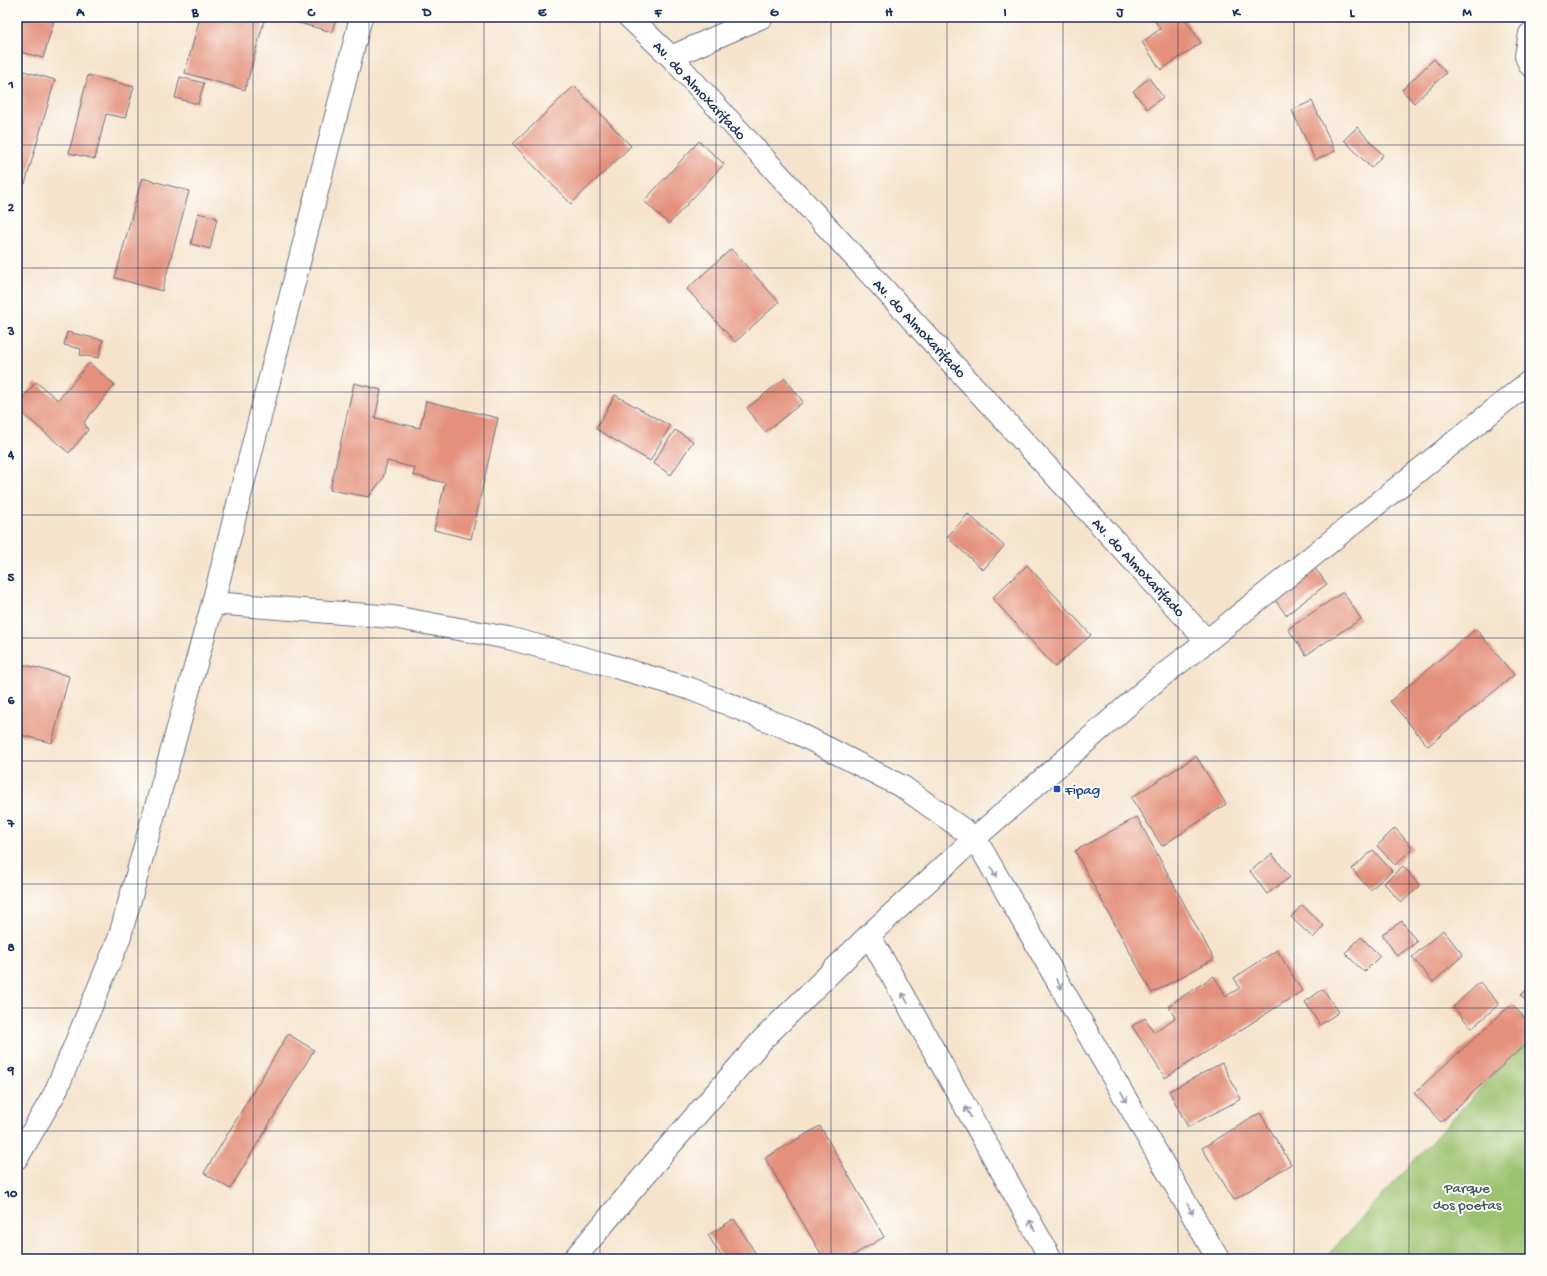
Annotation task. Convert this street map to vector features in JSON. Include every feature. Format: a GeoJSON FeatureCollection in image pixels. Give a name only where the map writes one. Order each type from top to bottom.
{"type":"FeatureCollection","features":[{"type":"Feature","properties":{"kind":"street"},"geometry":{"type":"LineString","coordinates":[[17,1158],[55,1093],[119,939],[213,603],[361,17]]}},
{"type":"Feature","properties":{"kind":"street","name":"Av. do Almoxarifado"},"geometry":{"type":"LineString","coordinates":[[629,17],[671,58],[1208,641]]}},
{"type":"Feature","properties":{"kind":"street"},"geometry":{"type":"LineString","coordinates":[[671,58],[762,17]]}},
{"type":"Feature","properties":{"kind":"street"},"geometry":{"type":"LineString","coordinates":[[1530,34],[1526,56],[1530,65]]}},
{"type":"Feature","properties":{"kind":"street"},"geometry":{"type":"LineString","coordinates":[[574,1259],[664,1152],[764,1038],[869,934],[975,838],[1158,680],[1530,381]]}},
{"type":"Feature","properties":{"kind":"street"},"geometry":{"type":"LineString","coordinates":[[213,603],[393,617],[508,638],[602,663],[691,689],[794,731],[903,787],[975,838],[1218,1259]]}},
{"type":"Feature","properties":{"kind":"street"},"geometry":{"type":"LineString","coordinates":[[869,934],[1051,1259]]}},
{"type":"Feature","properties":{"kind":"green space","name":"Parque dos poetas"},"geometry":{"type":"Polygon","coordinates":[[[1530,1034],[1530,1259],[1324,1259],[1530,1034]]]}},
{"type":"Feature","properties":{"kind":"building"},"geometry":{"type":"Polygon","coordinates":[[[17,17],[55,17],[43,58],[17,51],[17,17]]]}},
{"type":"Feature","properties":{"kind":"building"},"geometry":{"type":"Polygon","coordinates":[[[200,17],[265,17],[245,90],[185,73],[200,17]]]}},
{"type":"Feature","properties":{"kind":"building"},"geometry":{"type":"Polygon","coordinates":[[[285,17],[336,17],[332,32],[284,19],[285,17]]]}},
{"type":"Feature","properties":{"kind":"building"},"geometry":{"type":"Polygon","coordinates":[[[1161,17],[1184,17],[1201,43],[1161,70],[1142,42],[1160,29],[1155,21],[1161,17]]]}},
{"type":"Feature","properties":{"kind":"building"},"geometry":{"type":"Polygon","coordinates":[[[1434,59],[1446,73],[1414,103],[1402,90],[1434,59]]]}},
{"type":"Feature","properties":{"kind":"building"},"geometry":{"type":"Polygon","coordinates":[[[17,69],[55,80],[25,184],[17,181],[17,69]]]}},
{"type":"Feature","properties":{"kind":"building"},"geometry":{"type":"Polygon","coordinates":[[[88,75],[134,87],[125,118],[106,114],[95,159],[69,153],[88,75]]]}},
{"type":"Feature","properties":{"kind":"building"},"geometry":{"type":"Polygon","coordinates":[[[180,77],[204,83],[198,104],[175,98],[180,77]]]}},
{"type":"Feature","properties":{"kind":"building"},"geometry":{"type":"Polygon","coordinates":[[[1149,78],[1163,97],[1147,109],[1133,91],[1149,78]]]}},
{"type":"Feature","properties":{"kind":"building"},"geometry":{"type":"Polygon","coordinates":[[[574,86],[631,146],[571,204],[513,144],[574,86]]]}},
{"type":"Feature","properties":{"kind":"building"},"geometry":{"type":"Polygon","coordinates":[[[1312,101],[1335,151],[1315,160],[1292,110],[1312,101]]]}},
{"type":"Feature","properties":{"kind":"building"},"geometry":{"type":"Polygon","coordinates":[[[1357,127],[1383,155],[1371,168],[1344,140],[1357,127]]]}},
{"type":"Feature","properties":{"kind":"building"},"geometry":{"type":"Polygon","coordinates":[[[699,141],[724,164],[669,224],[644,201],[699,141]]]}},
{"type":"Feature","properties":{"kind":"building"},"geometry":{"type":"Polygon","coordinates":[[[142,178],[189,191],[162,291],[115,278],[142,178]]]}},
{"type":"Feature","properties":{"kind":"building"},"geometry":{"type":"Polygon","coordinates":[[[198,213],[217,218],[210,249],[191,244],[198,213]]]}},
{"type":"Feature","properties":{"kind":"building"},"geometry":{"type":"Polygon","coordinates":[[[731,249],[779,302],[735,342],[687,289],[731,249]]]}},
{"type":"Feature","properties":{"kind":"building"},"geometry":{"type":"Polygon","coordinates":[[[67,332],[103,340],[99,358],[80,355],[81,349],[64,345],[67,332]]]}},
{"type":"Feature","properties":{"kind":"building"},"geometry":{"type":"Polygon","coordinates":[[[89,363],[115,385],[84,422],[88,430],[69,453],[17,409],[17,405],[36,382],[58,400],[89,363]]]}},
{"type":"Feature","properties":{"kind":"building"},"geometry":{"type":"Polygon","coordinates":[[[785,378],[803,402],[765,432],[747,408],[785,378]]]}},
{"type":"Feature","properties":{"kind":"building"},"geometry":{"type":"Polygon","coordinates":[[[354,383],[381,390],[375,418],[420,428],[426,401],[498,418],[471,539],[434,530],[445,483],[413,475],[415,468],[387,461],[383,478],[369,497],[330,490],[354,383]]]}},
{"type":"Feature","properties":{"kind":"building"},"geometry":{"type":"Polygon","coordinates":[[[615,395],[670,426],[650,461],[596,429],[615,395]]]}},
{"type":"Feature","properties":{"kind":"building"},"geometry":{"type":"Polygon","coordinates":[[[675,430],[693,441],[671,475],[653,463],[675,430]]]}},
{"type":"Feature","properties":{"kind":"building"},"geometry":{"type":"Polygon","coordinates":[[[968,514],[1004,546],[983,570],[947,537],[968,514]]]}},
{"type":"Feature","properties":{"kind":"building"},"geometry":{"type":"Polygon","coordinates":[[[1027,565],[1091,635],[1055,667],[992,598],[1027,565]]]}},
{"type":"Feature","properties":{"kind":"building"},"geometry":{"type":"Polygon","coordinates":[[[1314,567],[1327,584],[1286,615],[1273,597],[1314,567]]]}},
{"type":"Feature","properties":{"kind":"building"},"geometry":{"type":"Polygon","coordinates":[[[1343,592],[1361,619],[1306,655],[1288,629],[1343,592]]]}},
{"type":"Feature","properties":{"kind":"building"},"geometry":{"type":"Polygon","coordinates":[[[1476,629],[1514,675],[1428,746],[1390,701],[1476,629]]]}},
{"type":"Feature","properties":{"kind":"building"},"geometry":{"type":"Polygon","coordinates":[[[17,663],[69,676],[52,743],[17,734],[17,663]]]}},
{"type":"Feature","properties":{"kind":"building"},"geometry":{"type":"Polygon","coordinates":[[[1196,756],[1226,804],[1162,846],[1131,798],[1196,756]]]}},
{"type":"Feature","properties":{"kind":"building"},"geometry":{"type":"Polygon","coordinates":[[[1137,817],[1214,959],[1152,993],[1075,851],[1137,817]]]}},
{"type":"Feature","properties":{"kind":"building"},"geometry":{"type":"Polygon","coordinates":[[[1395,828],[1413,848],[1395,865],[1377,846],[1395,828]]]}},
{"type":"Feature","properties":{"kind":"building"},"geometry":{"type":"Polygon","coordinates":[[[1373,850],[1392,871],[1370,890],[1352,869],[1373,850]]]}},
{"type":"Feature","properties":{"kind":"building"},"geometry":{"type":"Polygon","coordinates":[[[1272,854],[1290,877],[1267,894],[1250,871],[1272,854]]]}},
{"type":"Feature","properties":{"kind":"building"},"geometry":{"type":"Polygon","coordinates":[[[1403,866],[1420,886],[1401,903],[1384,883],[1403,866]]]}},
{"type":"Feature","properties":{"kind":"building"},"geometry":{"type":"Polygon","coordinates":[[[1302,905],[1324,926],[1313,938],[1291,917],[1302,905]]]}},
{"type":"Feature","properties":{"kind":"building"},"geometry":{"type":"Polygon","coordinates":[[[1402,921],[1417,942],[1397,956],[1382,934],[1402,921]]]}},
{"type":"Feature","properties":{"kind":"building"},"geometry":{"type":"Polygon","coordinates":[[[1443,930],[1463,955],[1433,982],[1412,957],[1443,930]]]}},
{"type":"Feature","properties":{"kind":"building"},"geometry":{"type":"Polygon","coordinates":[[[1361,937],[1380,956],[1364,972],[1345,953],[1361,937]]]}},
{"type":"Feature","properties":{"kind":"building"},"geometry":{"type":"Polygon","coordinates":[[[1277,950],[1302,991],[1165,1078],[1132,1026],[1145,1018],[1154,1032],[1175,1018],[1168,1006],[1214,976],[1226,996],[1240,988],[1234,978],[1277,950]]]}},
{"type":"Feature","properties":{"kind":"building"},"geometry":{"type":"Polygon","coordinates":[[[1480,982],[1499,1004],[1472,1028],[1453,1007],[1480,982]]]}},
{"type":"Feature","properties":{"kind":"building"},"geometry":{"type":"Polygon","coordinates":[[[1530,987],[1530,1006],[1521,995],[1530,987]]]}},
{"type":"Feature","properties":{"kind":"building"},"geometry":{"type":"Polygon","coordinates":[[[1323,989],[1339,1012],[1320,1025],[1305,1002],[1323,989]]]}},
{"type":"Feature","properties":{"kind":"building"},"geometry":{"type":"Polygon","coordinates":[[[1512,1004],[1530,1024],[1530,1040],[1441,1122],[1414,1093],[1512,1004]]]}},
{"type":"Feature","properties":{"kind":"building"},"geometry":{"type":"Polygon","coordinates":[[[288,1034],[314,1050],[230,1189],[204,1173],[288,1034]]]}},
{"type":"Feature","properties":{"kind":"building"},"geometry":{"type":"Polygon","coordinates":[[[1222,1063],[1241,1099],[1188,1127],[1169,1091],[1222,1063]]]}},
{"type":"Feature","properties":{"kind":"building"},"geometry":{"type":"Polygon","coordinates":[[[1260,1113],[1291,1164],[1234,1200],[1202,1148],[1260,1113]]]}},
{"type":"Feature","properties":{"kind":"building"},"geometry":{"type":"Polygon","coordinates":[[[820,1126],[884,1237],[847,1259],[824,1259],[765,1158],[820,1126]]]}},
{"type":"Feature","properties":{"kind":"building"},"geometry":{"type":"Polygon","coordinates":[[[734,1219],[759,1259],[723,1259],[708,1235],[734,1219]]]}},
{"type":"Feature","properties":{"kind":"place","name":"Fipag"},"geometry":{"type":"Point","coordinates":[1057,789]}}]}
